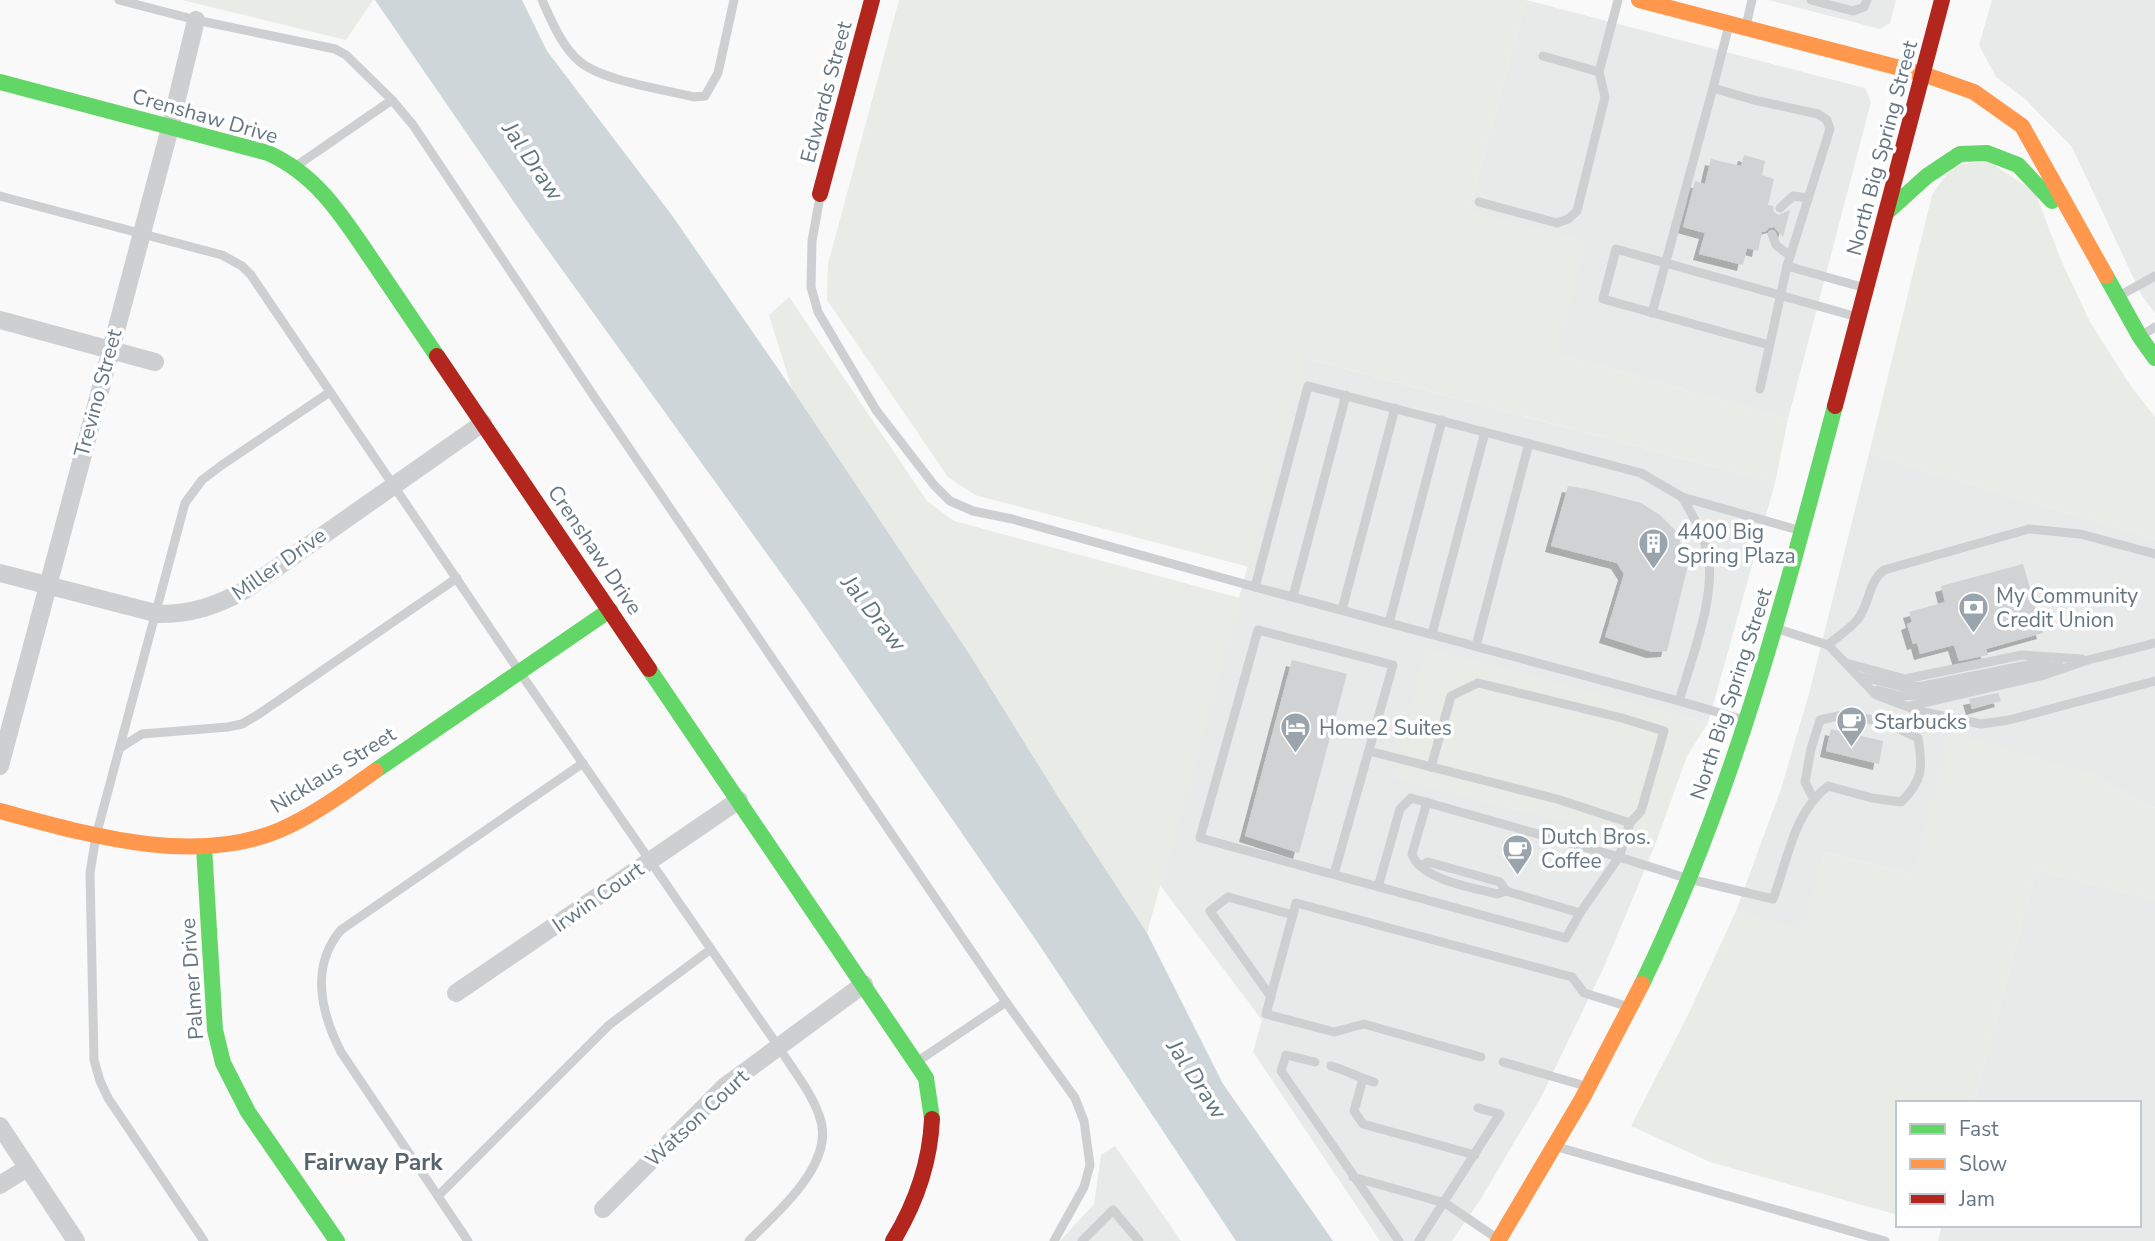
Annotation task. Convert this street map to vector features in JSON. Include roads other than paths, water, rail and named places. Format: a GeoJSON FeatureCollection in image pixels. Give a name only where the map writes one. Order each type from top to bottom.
{"type":"FeatureCollection","features":[{"type":"Feature","properties":{"kind":"main road","name":"Edwards Street"},"geometry":{"type":"LineString","coordinates":[[820,194],[872,0]]}},
{"type":"Feature","properties":{"kind":"main road"},"geometry":{"type":"LineString","coordinates":[[1639,0],[1689,6],[1738,26],[1923,75],[1974,93],[2022,127],[2140,338],[2155,358]]}},
{"type":"Feature","properties":{"kind":"main road","name":"North Big Spring Street"},"geometry":{"type":"LineString","coordinates":[[1498,1240],[1556,1147],[1631,1008],[1689,879],[1748,721],[1776,629],[1942,0]]}},
{"type":"Feature","properties":{"kind":"main road","name":"Crenshaw Drive"},"geometry":{"type":"LineString","coordinates":[[0,82],[268,153],[317,184],[334,204],[926,1078],[932,1097],[932,1134],[917,1198],[892,1241]]}},
{"type":"Feature","properties":{"kind":"main road"},"geometry":{"type":"LineString","coordinates":[[1886,213],[1927,176],[1960,154],[1987,153],[2018,165],[2082,233]]}},
{"type":"Feature","properties":{"kind":"main road","name":"Nicklaus Street"},"geometry":{"type":"LineString","coordinates":[[0,811],[130,843],[204,847],[261,837],[294,824],[331,801],[610,610]]}},
{"type":"Feature","properties":{"kind":"main road","name":"Palmer Drive"},"geometry":{"type":"LineString","coordinates":[[204,847],[219,1049],[233,1085],[248,1112],[337,1241]]}},
{"type":"Feature","properties":{"kind":"street","name":"Trevino Street"},"geometry":{"type":"LineString","coordinates":[[0,766],[170,128],[196,20]]}},
{"type":"Feature","properties":{"kind":"street"},"geometry":{"type":"LineString","coordinates":[[0,320],[155,362]]}},
{"type":"Feature","properties":{"kind":"street","name":"Miller Drive"},"geometry":{"type":"LineString","coordinates":[[0,573],[156,613],[180,614],[202,610],[222,603],[244,590],[483,423]]}},
{"type":"Feature","properties":{"kind":"street","name":"Irwin Court"},"geometry":{"type":"LineString","coordinates":[[456,993],[739,800]]}},
{"type":"Feature","properties":{"kind":"street","name":"Watson Court"},"geometry":{"type":"LineString","coordinates":[[603,1209],[710,1099],[864,984]]}},
{"type":"Feature","properties":{"kind":"street"},"geometry":{"type":"LineString","coordinates":[[0,1126],[76,1241]]}},
{"type":"Feature","properties":{"kind":"street"},"geometry":{"type":"LineString","coordinates":[[0,1185],[27,1168]]}},
{"type":"Feature","properties":{"kind":"lane"},"geometry":{"type":"LineString","coordinates":[[119,0],[196,20],[335,49],[354,61],[413,125],[595,398],[1006,1002],[1075,1098],[1084,1121],[1090,1166],[1084,1187],[1055,1241]]}},
{"type":"Feature","properties":{"kind":"lane"},"geometry":{"type":"LineString","coordinates":[[542,0],[561,38],[578,61],[597,73],[694,97],[705,96],[718,73],[734,0]]}},
{"type":"Feature","properties":{"kind":"lane"},"geometry":{"type":"LineString","coordinates":[[1479,202],[1557,223],[1568,219],[1577,211],[1605,97],[1599,72],[1618,0]]}},
{"type":"Feature","properties":{"kind":"lane"},"geometry":{"type":"LineString","coordinates":[[1652,313],[1713,88],[1738,26],[1752,0]]}},
{"type":"Feature","properties":{"kind":"lane"},"geometry":{"type":"LineString","coordinates":[[1811,0],[1853,11],[1864,7],[1867,0]]}},
{"type":"Feature","properties":{"kind":"lane"},"geometry":{"type":"LineString","coordinates":[[1543,56],[1599,72]]}},
{"type":"Feature","properties":{"kind":"lane"},"geometry":{"type":"LineString","coordinates":[[1713,88],[1818,114],[1827,120],[1829,129],[1787,266],[1760,388]]}},
{"type":"Feature","properties":{"kind":"lane"},"geometry":{"type":"LineString","coordinates":[[294,167],[392,100]]}},
{"type":"Feature","properties":{"kind":"lane"},"geometry":{"type":"LineString","coordinates":[[820,194],[812,242],[811,287],[818,312],[876,410],[934,485],[950,500],[973,511],[1012,519],[1748,721]]}},
{"type":"Feature","properties":{"kind":"lane"},"geometry":{"type":"LineString","coordinates":[[0,196],[222,255],[242,266],[251,275],[778,1047],[819,1113],[823,1129],[822,1141],[806,1179],[749,1241]]}},
{"type":"Feature","properties":{"kind":"lane"},"geometry":{"type":"LineString","coordinates":[[1780,208],[1793,197],[1808,198]]}},
{"type":"Feature","properties":{"kind":"lane"},"geometry":{"type":"LineString","coordinates":[[1772,234],[1776,245],[1790,256]]}},
{"type":"Feature","properties":{"kind":"lane"},"geometry":{"type":"LineString","coordinates":[[1769,345],[1603,299],[1616,249],[1859,317]]}},
{"type":"Feature","properties":{"kind":"lane"},"geometry":{"type":"LineString","coordinates":[[1787,266],[1867,288]]}},
{"type":"Feature","properties":{"kind":"lane"},"geometry":{"type":"LineString","coordinates":[[2118,297],[2155,276]]}},
{"type":"Feature","properties":{"kind":"lane"},"geometry":{"type":"LineString","coordinates":[[2140,338],[2155,327]]}},
{"type":"Feature","properties":{"kind":"lane"},"geometry":{"type":"LineString","coordinates":[[1255,587],[1308,386],[1641,473],[1682,497],[1802,531]]}},
{"type":"Feature","properties":{"kind":"lane"},"geometry":{"type":"LineString","coordinates":[[204,1241],[108,1098],[100,1081],[94,1060],[90,873],[96,836],[182,511],[194,489],[222,465],[330,391]]}},
{"type":"Feature","properties":{"kind":"lane"},"geometry":{"type":"LineString","coordinates":[[1293,597],[1346,395]]}},
{"type":"Feature","properties":{"kind":"lane"},"geometry":{"type":"LineString","coordinates":[[1342,610],[1395,408]]}},
{"type":"Feature","properties":{"kind":"lane"},"geometry":{"type":"LineString","coordinates":[[1389,623],[1442,420]]}},
{"type":"Feature","properties":{"kind":"lane"},"geometry":{"type":"LineString","coordinates":[[1432,634],[1485,432]]}},
{"type":"Feature","properties":{"kind":"lane"},"geometry":{"type":"LineString","coordinates":[[1476,646],[1529,443]]}},
{"type":"Feature","properties":{"kind":"lane"},"geometry":{"type":"LineString","coordinates":[[1679,701],[1710,587],[1708,553],[1698,523],[1682,497]]}},
{"type":"Feature","properties":{"kind":"lane"},"geometry":{"type":"LineString","coordinates":[[1828,645],[1857,620],[1867,603],[1873,579],[1884,570],[1971,544],[2029,529],[2080,534],[2155,554]]}},
{"type":"Feature","properties":{"kind":"lane"},"geometry":{"type":"LineString","coordinates":[[120,748],[132,739],[149,733],[242,724],[259,715],[457,578]]}},
{"type":"Feature","properties":{"kind":"lane"},"geometry":{"type":"LineString","coordinates":[[1776,629],[1828,645],[1876,695],[1908,707],[1981,723],[2009,720],[2155,681]]}},
{"type":"Feature","properties":{"kind":"lane"},"geometry":{"type":"LineString","coordinates":[[1334,874],[1393,665],[1258,630],[1200,838],[1566,938],[1619,857],[1630,823],[1641,811],[1664,731],[1478,683],[1451,696],[1431,767]]}},
{"type":"Feature","properties":{"kind":"lane"},"geometry":{"type":"LineString","coordinates":[[1869,688],[1901,696],[1920,695],[2088,660],[2155,643]]}},
{"type":"Feature","properties":{"kind":"lane"},"geometry":{"type":"LineString","coordinates":[[1845,663],[1905,679],[2022,655],[2088,660]]}},
{"type":"Feature","properties":{"kind":"lane"},"geometry":{"type":"LineString","coordinates":[[1856,676],[1903,687],[1923,686],[2048,661],[2088,660]]}},
{"type":"Feature","properties":{"kind":"lane"},"geometry":{"type":"LineString","coordinates":[[1908,707],[2044,675],[2088,660]]}},
{"type":"Feature","properties":{"kind":"lane"},"geometry":{"type":"LineString","coordinates":[[1378,887],[1400,809],[1411,797],[1689,879],[1773,899],[1792,839],[1813,798],[1828,786],[1872,798],[1901,802],[1917,787],[1922,758],[1918,738],[1889,724],[1847,714],[1820,720],[1805,782],[1813,798]]}},
{"type":"Feature","properties":{"kind":"lane"},"geometry":{"type":"LineString","coordinates":[[1369,751],[1557,799],[1630,823]]}},
{"type":"Feature","properties":{"kind":"lane"},"geometry":{"type":"LineString","coordinates":[[468,1241],[365,1090],[332,1035],[321,976],[325,953],[341,930],[356,918],[583,763]]}},
{"type":"Feature","properties":{"kind":"lane"},"geometry":{"type":"LineString","coordinates":[[1427,802],[1412,853],[1415,862],[1427,874],[1497,894],[1506,891],[1580,914]]}},
{"type":"Feature","properties":{"kind":"lane"},"geometry":{"type":"LineString","coordinates":[[1271,997],[1210,911],[1228,897],[1293,915]]}},
{"type":"Feature","properties":{"kind":"lane"},"geometry":{"type":"LineString","coordinates":[[1481,1057],[1364,1024],[1335,1032],[1266,1014],[1296,903],[1572,977],[1584,993],[1631,1008]]}},
{"type":"Feature","properties":{"kind":"lane"},"geometry":{"type":"LineString","coordinates":[[438,1196],[609,1025],[711,949]]}},
{"type":"Feature","properties":{"kind":"lane"},"geometry":{"type":"LineString","coordinates":[[916,1062],[1006,1002]]}},
{"type":"Feature","properties":{"kind":"lane"},"geometry":{"type":"LineString","coordinates":[[1315,1062],[1286,1055],[1281,1071],[1399,1241]]}},
{"type":"Feature","properties":{"kind":"lane"},"geometry":{"type":"LineString","coordinates":[[1503,1062],[1589,1087]]}},
{"type":"Feature","properties":{"kind":"lane"},"geometry":{"type":"LineString","coordinates":[[1331,1066],[1374,1082]]}},
{"type":"Feature","properties":{"kind":"lane"},"geometry":{"type":"LineString","coordinates":[[1363,1079],[1353,1111],[1363,1124],[1475,1154]]}},
{"type":"Feature","properties":{"kind":"lane"},"geometry":{"type":"LineString","coordinates":[[1419,1241],[1500,1114],[1478,1108]]}},
{"type":"Feature","properties":{"kind":"lane"},"geometry":{"type":"LineString","coordinates":[[1556,1147],[1885,1241]]}},
{"type":"Feature","properties":{"kind":"lane"},"geometry":{"type":"LineString","coordinates":[[1353,1177],[1445,1203],[1498,1240]]}},
{"type":"Feature","properties":{"kind":"lane"},"geometry":{"type":"LineString","coordinates":[[1083,1241],[1114,1210],[1139,1241]]}},
{"type":"Feature","properties":{"kind":"water","name":"Jal Draw"},"geometry":{"type":"Polygon","coordinates":[[[375,0],[522,0],[547,51],[671,214],[970,655],[1147,933],[1223,1084],[1333,1241],[1236,1241],[1038,943],[801,601],[527,221],[375,0]]]}},
{"type":"Feature","properties":{"kind":"place","name":"4400 Big Spring Plaza"},"geometry":{"type":"Point","coordinates":[1654,571]}},
{"type":"Feature","properties":{"kind":"place","name":"My Community Credit Union"},"geometry":{"type":"Point","coordinates":[1973,635]}},
{"type":"Feature","properties":{"kind":"place","name":"Starbucks"},"geometry":{"type":"Point","coordinates":[1851,749]}},
{"type":"Feature","properties":{"kind":"place","name":"Home2 Suites"},"geometry":{"type":"Point","coordinates":[1296,755]}},
{"type":"Feature","properties":{"kind":"place","name":"Dutch Bros. Coffee"},"geometry":{"type":"Point","coordinates":[1518,876]}},
{"type":"Feature","properties":{"kind":"district","name":"Fairway Park"},"geometry":{"type":"Point","coordinates":[373,1162]}}]}
